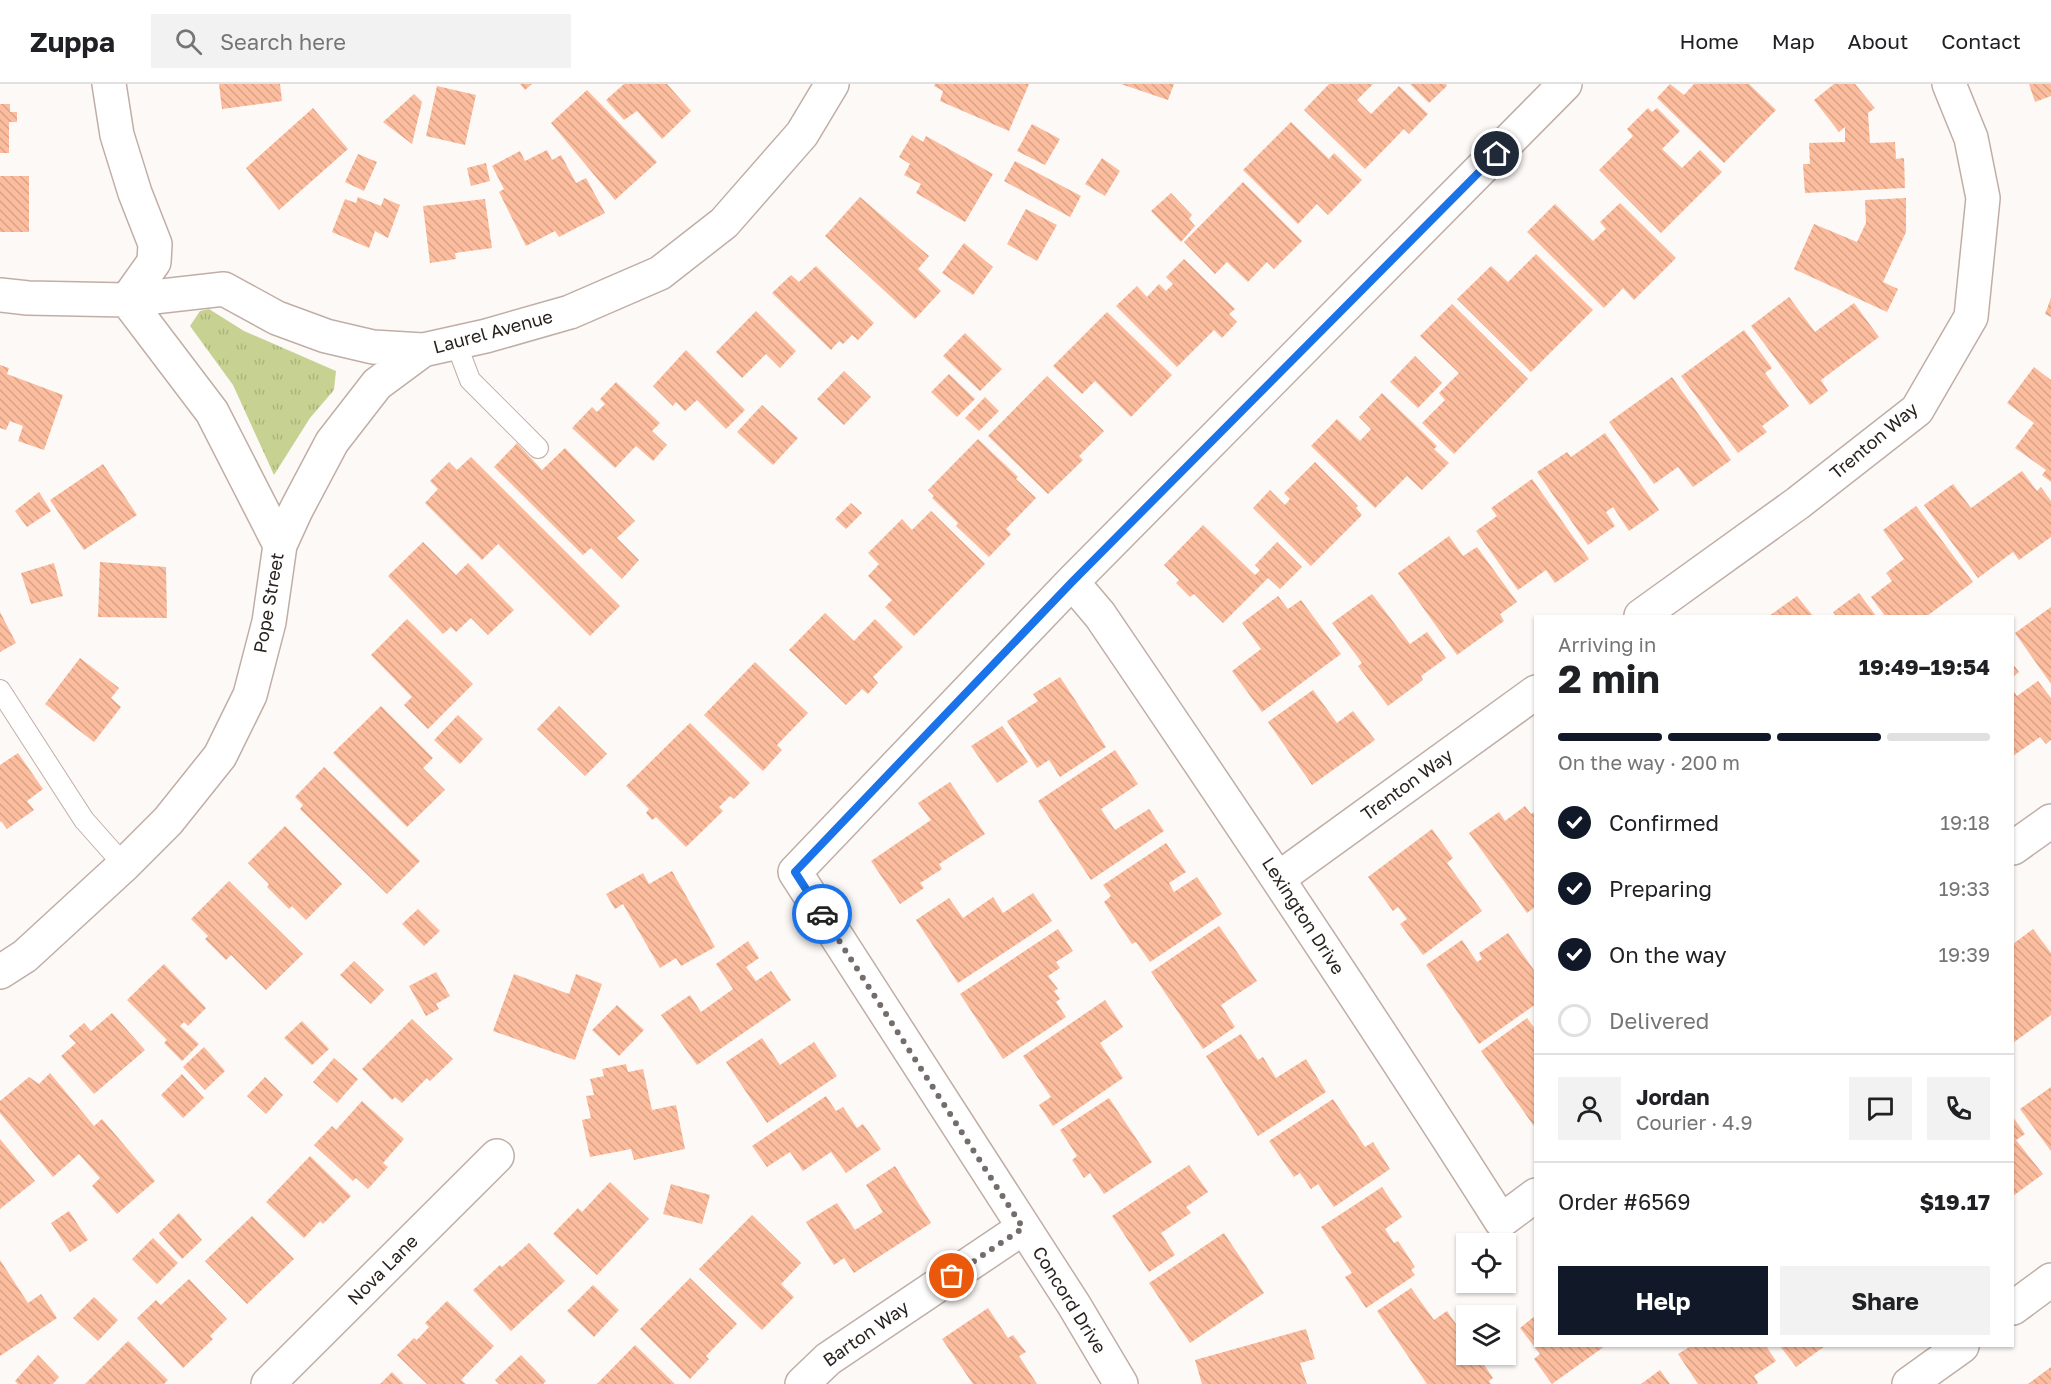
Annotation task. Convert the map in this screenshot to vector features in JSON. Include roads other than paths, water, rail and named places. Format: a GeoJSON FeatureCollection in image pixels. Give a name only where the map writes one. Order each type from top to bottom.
{"type":"FeatureCollection","features":[{"type":"Feature","properties":{"kind":"street"},"geometry":{"type":"LineString","coordinates":[[109,84],[117,135],[135,193],[155,244],[154,262],[127,300]]}},
{"type":"Feature","properties":{"kind":"street","name":"Laurel Avenue"},"geometry":{"type":"LineString","coordinates":[[0,295],[28,298],[127,300],[224,289],[277,318],[326,336],[373,347],[423,350],[456,343],[570,312],[660,273],[731,215],[802,134],[832,84]]}},
{"type":"Feature","properties":{"kind":"street","name":"Concord Drive"},"geometry":{"type":"LineString","coordinates":[[1121,1384],[1074,1305],[795,872],[1072,582],[1565,84]]}},
{"type":"Feature","properties":{"kind":"street","name":"Trenton Way"},"geometry":{"type":"LineString","coordinates":[[1642,615],[1798,503],[1917,410],[1971,317],[1983,198],[1971,138],[1949,84]]}},
{"type":"Feature","properties":{"kind":"street","name":"Pope Street"},"geometry":{"type":"LineString","coordinates":[[0,972],[25,956],[124,865],[168,821],[220,756],[250,695],[269,622],[280,545],[212,412],[127,300]]}},
{"type":"Feature","properties":{"kind":"street"},"geometry":{"type":"LineString","coordinates":[[280,545],[326,450],[377,384],[423,350]]}},
{"type":"Feature","properties":{"kind":"street","name":"Lexington Drive"},"geometry":{"type":"LineString","coordinates":[[1072,582],[1100,615],[1279,878],[1501,1221],[1534,1196]]}},
{"type":"Feature","properties":{"kind":"street","name":"Trenton Way"},"geometry":{"type":"LineString","coordinates":[[1279,878],[1534,693]]}},
{"type":"Feature","properties":{"kind":"street"},"geometry":{"type":"LineString","coordinates":[[2014,847],[2051,821]]}},
{"type":"Feature","properties":{"kind":"street","name":"Nova Lane"},"geometry":{"type":"LineString","coordinates":[[268,1384],[497,1156]]}},
{"type":"Feature","properties":{"kind":"street","name":"Barton Way"},"geometry":{"type":"LineString","coordinates":[[802,1384],[828,1359],[1023,1228]]}},
{"type":"Feature","properties":{"kind":"street"},"geometry":{"type":"LineString","coordinates":[[2014,1307],[2051,1280]]}},
{"type":"Feature","properties":{"kind":"street"},"geometry":{"type":"LineString","coordinates":[[1909,1384],[1940,1352]]}},
{"type":"Feature","properties":{"kind":"lane"},"geometry":{"type":"LineString","coordinates":[[456,343],[470,380],[538,448]]}},
{"type":"Feature","properties":{"kind":"lane"},"geometry":{"type":"LineString","coordinates":[[0,690],[84,820],[124,865]]}}]}
